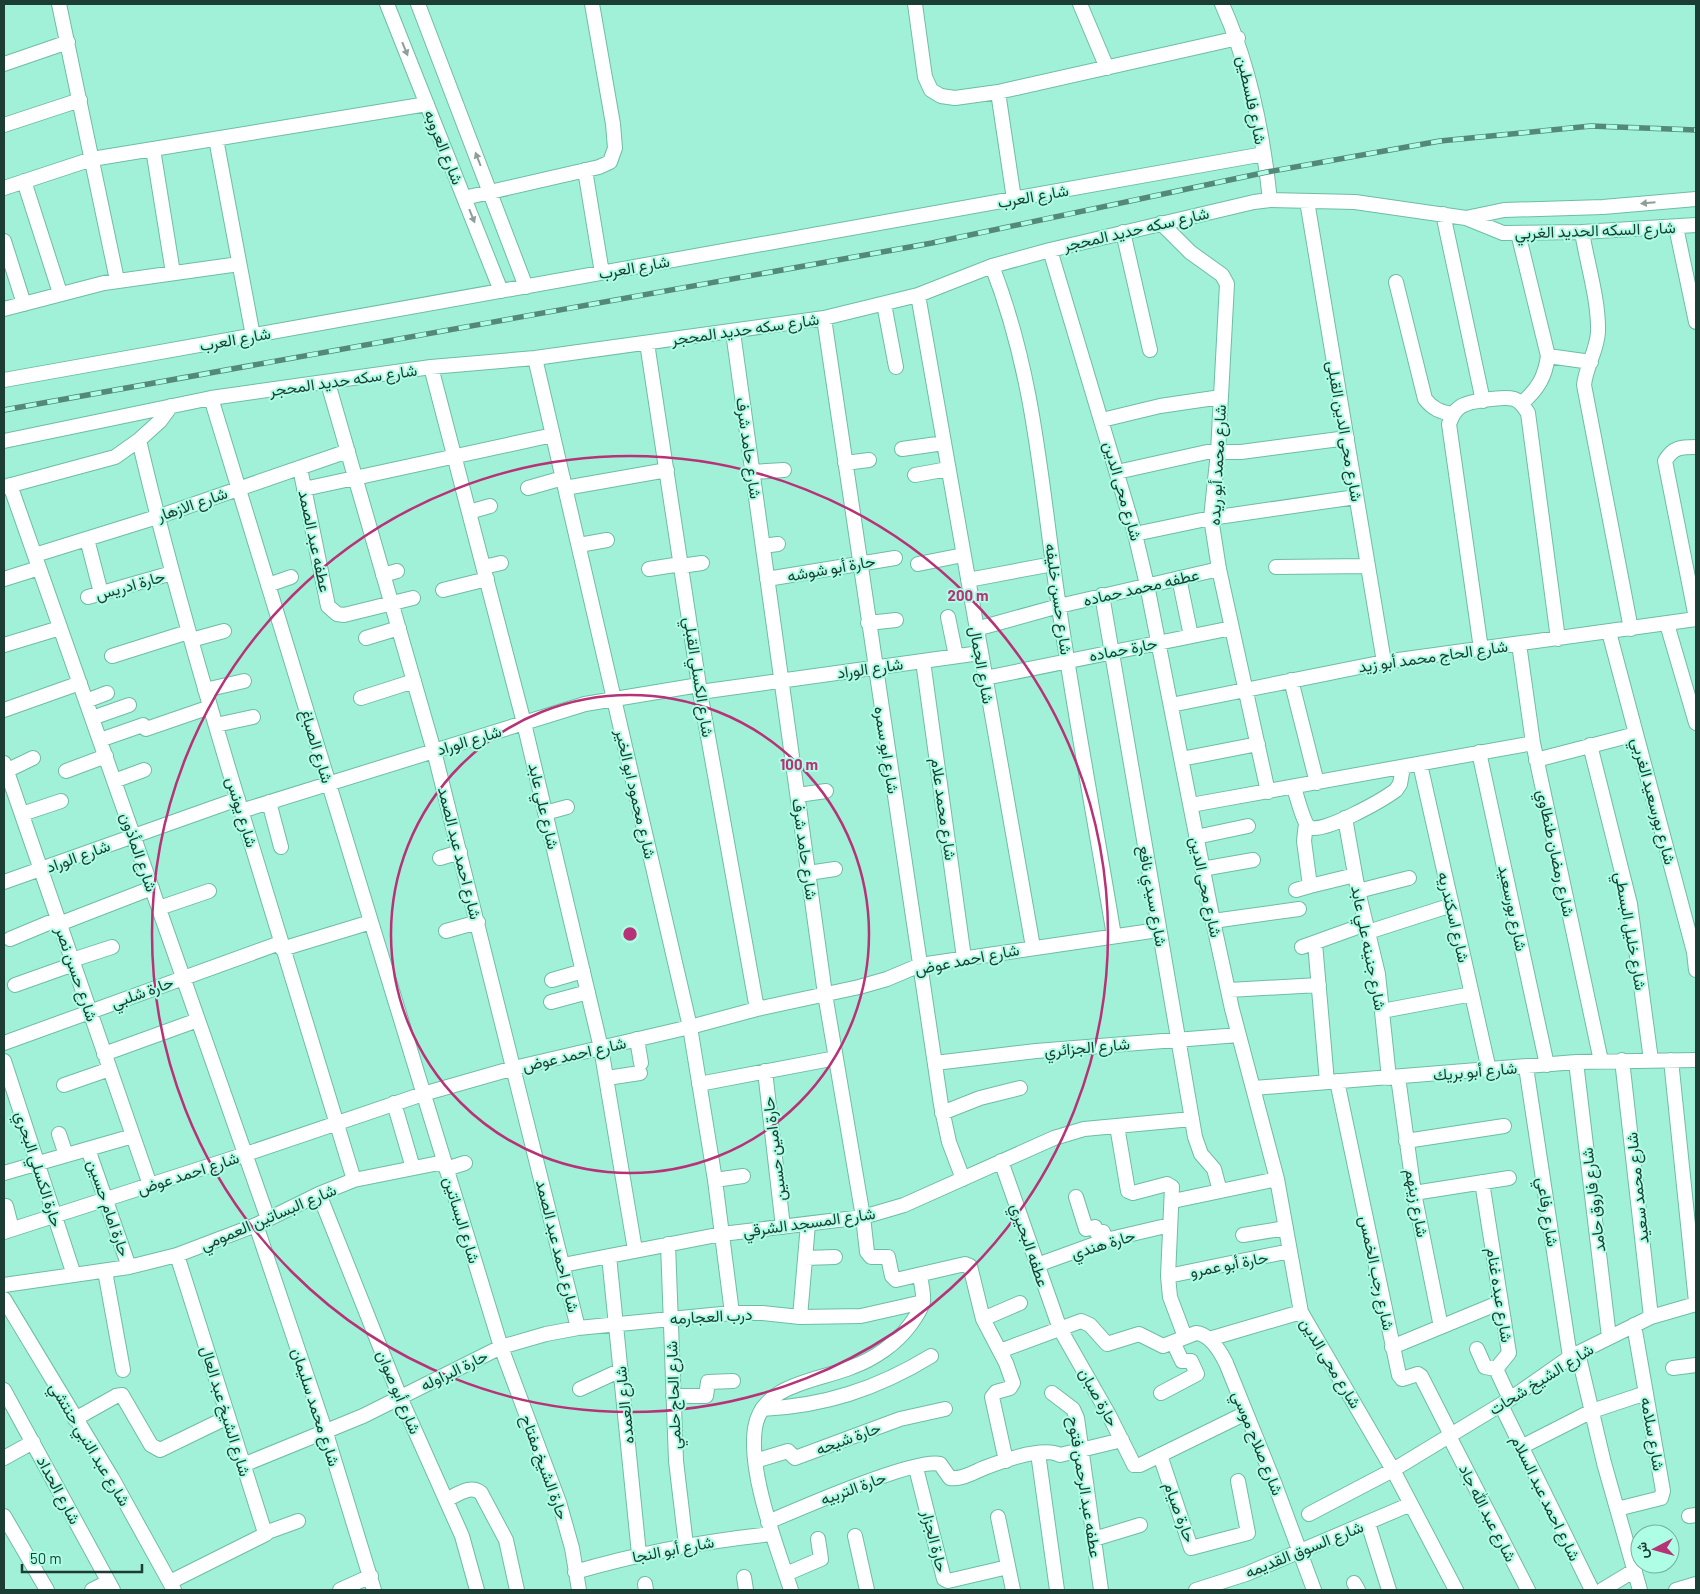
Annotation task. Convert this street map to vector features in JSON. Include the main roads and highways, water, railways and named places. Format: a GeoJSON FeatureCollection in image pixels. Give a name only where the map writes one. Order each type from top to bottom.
{"type":"FeatureCollection","features":[{"type":"Feature","properties":{"kind":"railway"},"geometry":{"type":"LineString","coordinates":[[4,410],[932,243],[1267,172],[1440,141],[1591,126],[1696,130]]}}]}
